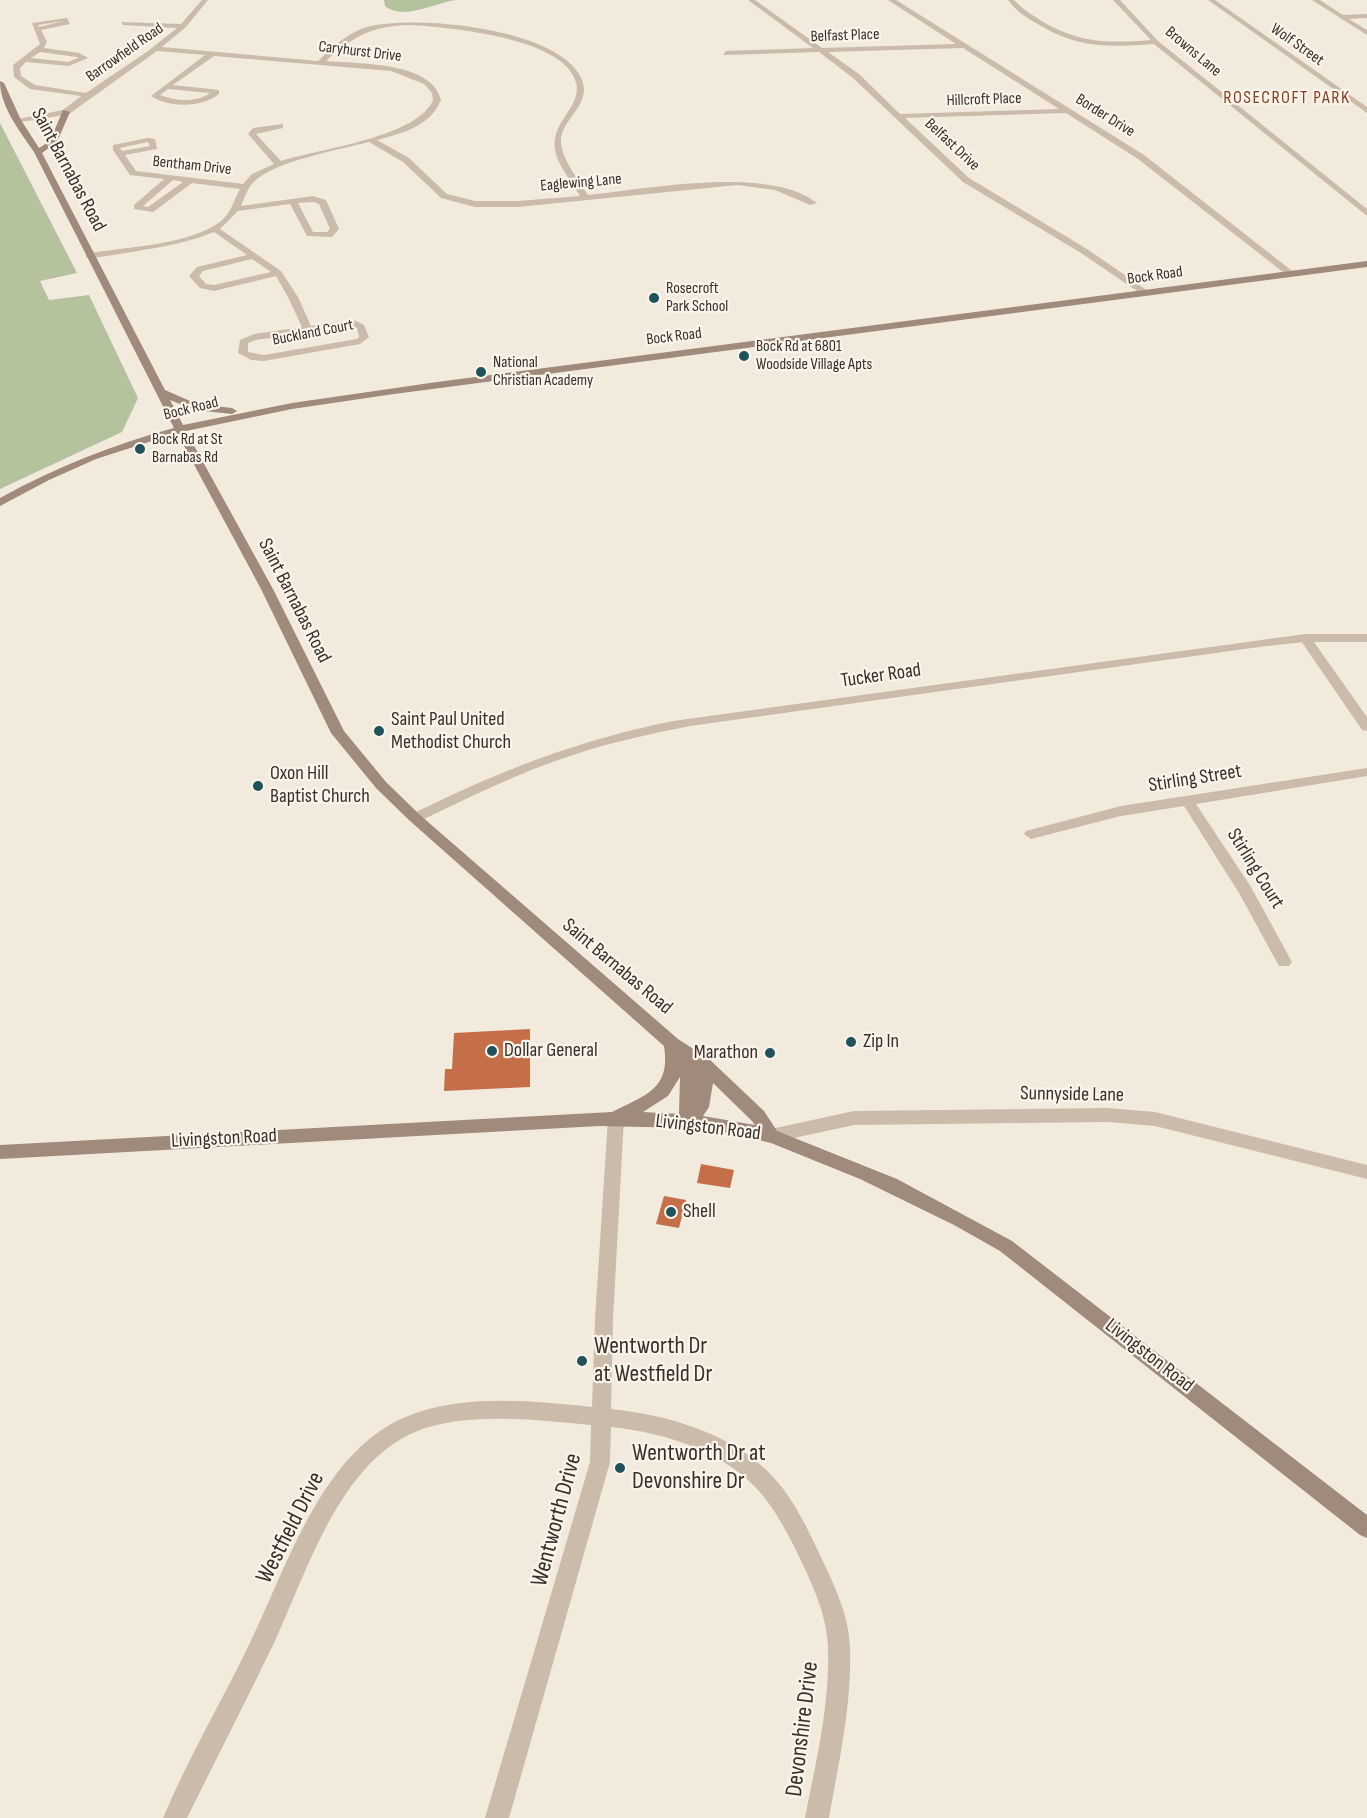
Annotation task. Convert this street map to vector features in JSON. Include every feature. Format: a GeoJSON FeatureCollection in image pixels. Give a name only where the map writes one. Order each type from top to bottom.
{"type":"FeatureCollection","features":[{"type":"Feature","properties":{"kind":"main road","name":"Saint Barnabas Road"},"geometry":{"type":"LineString","coordinates":[[0,83],[16,118],[38,152],[160,392],[267,589],[338,733],[381,785],[415,818],[685,1054],[684,1062],[690,1074],[687,1122]]}},
{"type":"Feature","properties":{"kind":"main road"},"geometry":{"type":"LineString","coordinates":[[38,152],[52,142],[66,112]]}},
{"type":"Feature","properties":{"kind":"main road","name":"Bock Road"},"geometry":{"type":"LineString","coordinates":[[0,503],[37,480],[78,461],[179,428],[262,410],[499,376],[1367,264]]}},
{"type":"Feature","properties":{"kind":"main road"},"geometry":{"type":"LineString","coordinates":[[160,392],[195,407],[225,411],[262,410]]}},
{"type":"Feature","properties":{"kind":"main road"},"geometry":{"type":"LineString","coordinates":[[616,1118],[662,1094],[685,1054]]}},
{"type":"Feature","properties":{"kind":"main road"},"geometry":{"type":"LineString","coordinates":[[685,1054],[705,1080],[700,1107],[687,1122]]}},
{"type":"Feature","properties":{"kind":"main road"},"geometry":{"type":"LineString","coordinates":[[685,1054],[758,1116],[771,1136]]}},
{"type":"Feature","properties":{"kind":"main road","name":"Livingston Road"},"geometry":{"type":"LineString","coordinates":[[0,1152],[616,1118],[726,1126],[771,1136],[876,1175],[957,1216],[1006,1246],[1367,1528]]}},
{"type":"Feature","properties":{"kind":"street","name":"Barrowfield Road"},"geometry":{"type":"LineString","coordinates":[[16,118],[66,112],[159,49],[184,26],[206,0]]}},
{"type":"Feature","properties":{"kind":"street","name":"Belfast Drive"},"geometry":{"type":"LineString","coordinates":[[751,0],[856,76],[901,116],[928,146],[966,180],[1084,251],[1146,293]]}},
{"type":"Feature","properties":{"kind":"street","name":"Border Drive"},"geometry":{"type":"LineString","coordinates":[[891,0],[1141,157],[1291,274]]}},
{"type":"Feature","properties":{"kind":"street"},"geometry":{"type":"LineString","coordinates":[[1011,0],[1022,12],[1075,41],[1101,45],[1156,42]]}},
{"type":"Feature","properties":{"kind":"street","name":"Browns Lane"},"geometry":{"type":"LineString","coordinates":[[1116,0],[1156,42],[1367,213]]}},
{"type":"Feature","properties":{"kind":"street","name":"Wolf Street"},"geometry":{"type":"LineString","coordinates":[[1210,0],[1367,111]]}},
{"type":"Feature","properties":{"kind":"street"},"geometry":{"type":"LineString","coordinates":[[1316,0],[1367,33]]}},
{"type":"Feature","properties":{"kind":"street"},"geometry":{"type":"LineString","coordinates":[[1341,17],[1367,16]]}},
{"type":"Feature","properties":{"kind":"street"},"geometry":{"type":"LineString","coordinates":[[123,23],[184,26]]}},
{"type":"Feature","properties":{"kind":"street"},"geometry":{"type":"LineString","coordinates":[[321,62],[348,38],[362,31],[408,23],[485,31],[535,45],[558,56],[577,74],[580,89],[578,101],[558,136],[557,142],[560,152],[585,197]]}},
{"type":"Feature","properties":{"kind":"street"},"geometry":{"type":"LineString","coordinates":[[37,26],[44,45],[15,70],[18,77],[26,84],[85,97]]}},
{"type":"Feature","properties":{"kind":"street","name":"Belfast Place"},"geometry":{"type":"LineString","coordinates":[[726,53],[965,46]]}},
{"type":"Feature","properties":{"kind":"street","name":"Caryhurst Drive"},"geometry":{"type":"LineString","coordinates":[[159,49],[321,62],[398,71],[423,80],[436,92],[435,107],[421,120],[402,130],[280,165],[259,174],[246,186]]}},
{"type":"Feature","properties":{"kind":"street"},"geometry":{"type":"LineString","coordinates":[[24,60],[69,64],[83,59],[84,56],[40,50]]}},
{"type":"Feature","properties":{"kind":"street"},"geometry":{"type":"LineString","coordinates":[[166,87],[216,92],[208,100],[199,102],[155,96],[166,87],[213,53]]}},
{"type":"Feature","properties":{"kind":"street","name":"Barrowfield Road"},"geometry":{"type":"LineString","coordinates":[[16,118],[44,113],[85,97]]}},
{"type":"Feature","properties":{"kind":"street","name":"Hillcroft Place"},"geometry":{"type":"LineString","coordinates":[[901,116],[1069,111]]}},
{"type":"Feature","properties":{"kind":"street"},"geometry":{"type":"LineString","coordinates":[[280,126],[256,130],[252,134],[280,165]]}},
{"type":"Feature","properties":{"kind":"street","name":"Eaglewing Lane"},"geometry":{"type":"LineString","coordinates":[[369,140],[406,160],[440,193],[453,200],[475,204],[501,205],[745,183],[784,190],[813,203]]}},
{"type":"Feature","properties":{"kind":"street"},"geometry":{"type":"LineString","coordinates":[[142,141],[152,141],[154,147],[118,150],[142,141]]}},
{"type":"Feature","properties":{"kind":"street","name":"Bentham Drive"},"geometry":{"type":"LineString","coordinates":[[118,150],[133,173],[246,186]]}},
{"type":"Feature","properties":{"kind":"street"},"geometry":{"type":"LineString","coordinates":[[171,178],[137,207],[150,210],[190,180]]}},
{"type":"Feature","properties":{"kind":"street"},"geometry":{"type":"LineString","coordinates":[[89,256],[186,237],[214,229],[228,220],[237,209],[246,186]]}},
{"type":"Feature","properties":{"kind":"street"},"geometry":{"type":"LineString","coordinates":[[237,209],[293,201],[313,199],[323,202],[335,229],[333,232],[322,236],[310,234],[293,201]]}},
{"type":"Feature","properties":{"kind":"street"},"geometry":{"type":"LineString","coordinates":[[214,229],[278,273],[293,297],[307,329]]}},
{"type":"Feature","properties":{"kind":"street"},"geometry":{"type":"LineString","coordinates":[[255,256],[200,269],[194,276],[203,286],[214,288],[278,273]]}},
{"type":"Feature","properties":{"kind":"street","name":"Buckland Court"},"geometry":{"type":"LineString","coordinates":[[354,323],[361,327],[364,337],[353,342],[264,358],[255,358],[243,353],[243,342],[247,339],[307,329],[354,323]]}},
{"type":"Feature","properties":{"kind":"street"},"geometry":{"type":"LineString","coordinates":[[1305,638],[1367,727]]}},
{"type":"Feature","properties":{"kind":"street","name":"Tucker Road"},"geometry":{"type":"LineString","coordinates":[[415,818],[550,758],[618,738],[668,727],[1153,657],[1305,638],[1367,638]]}},
{"type":"Feature","properties":{"kind":"street","name":"Stirling Street"},"geometry":{"type":"LineString","coordinates":[[1031,834],[1108,813],[1367,772]]}},
{"type":"Feature","properties":{"kind":"street","name":"Stirling Court"},"geometry":{"type":"LineString","coordinates":[[1187,800],[1246,891],[1284,962]]}},
{"type":"Feature","properties":{"kind":"street","name":"Sunnyside Lane"},"geometry":{"type":"LineString","coordinates":[[771,1136],[854,1118],[1107,1115],[1155,1119],[1367,1172]]}},
{"type":"Feature","properties":{"kind":"street","name":"Wentworth Drive"},"geometry":{"type":"LineString","coordinates":[[497,1818],[598,1473],[602,1451],[604,1319],[616,1118]]}},
{"type":"Feature","properties":{"kind":"street","name":"Westfield Drive"},"geometry":{"type":"LineString","coordinates":[[175,1818],[284,1598],[329,1500],[358,1461],[398,1430],[423,1420],[459,1413],[602,1416]]}},
{"type":"Feature","properties":{"kind":"street","name":"Devonshire Drive"},"geometry":{"type":"LineString","coordinates":[[602,1416],[661,1426],[725,1452],[765,1484],[784,1508],[801,1537],[826,1594],[839,1643],[837,1706],[817,1818]]}},
{"type":"Feature","properties":{"kind":"green space"},"geometry":{"type":"Polygon","coordinates":[[[384,0],[456,0],[419,10],[401,12],[385,6],[384,0]]]}},
{"type":"Feature","properties":{"kind":"green space"},"geometry":{"type":"Polygon","coordinates":[[[0,123],[77,273],[40,281],[49,300],[89,295],[138,398],[122,432],[0,489],[0,123]]]}},
{"type":"Feature","properties":{"kind":"building","name":"Dollar General"},"geometry":{"type":"Polygon","coordinates":[[[530,1029],[530,1087],[444,1091],[445,1069],[452,1069],[454,1033],[530,1029]]]}},
{"type":"Feature","properties":{"kind":"building","name":"Shell"},"geometry":{"type":"Polygon","coordinates":[[[701,1164],[734,1170],[730,1188],[697,1183],[701,1164]]]}},
{"type":"Feature","properties":{"kind":"building","name":"Shell"},"geometry":{"type":"Polygon","coordinates":[[[664,1196],[686,1200],[679,1228],[656,1224],[664,1196]]]}},
{"type":"Feature","properties":{"kind":"place","name":"Rosecroft Park School"},"geometry":{"type":"Point","coordinates":[654,298]}},
{"type":"Feature","properties":{"kind":"place","name":"Bock Rd at 6801 Woodside Village Apts"},"geometry":{"type":"Point","coordinates":[744,356]}},
{"type":"Feature","properties":{"kind":"place","name":"National Christian Academy"},"geometry":{"type":"Point","coordinates":[481,372]}},
{"type":"Feature","properties":{"kind":"place","name":"Bock Rd at St Barnabas Rd"},"geometry":{"type":"Point","coordinates":[140,449]}},
{"type":"Feature","properties":{"kind":"place","name":"Saint Paul United Methodist Church"},"geometry":{"type":"Point","coordinates":[379,731]}},
{"type":"Feature","properties":{"kind":"place","name":"Oxon Hill Baptist Church"},"geometry":{"type":"Point","coordinates":[258,786]}},
{"type":"Feature","properties":{"kind":"place","name":"Zip In"},"geometry":{"type":"Point","coordinates":[851,1042]}},
{"type":"Feature","properties":{"kind":"place","name":"Dollar General"},"geometry":{"type":"Point","coordinates":[492,1051]}},
{"type":"Feature","properties":{"kind":"place","name":"Marathon"},"geometry":{"type":"Point","coordinates":[770,1053]}},
{"type":"Feature","properties":{"kind":"place","name":"Shell"},"geometry":{"type":"Point","coordinates":[671,1212]}},
{"type":"Feature","properties":{"kind":"place","name":"Wentworth Dr at Westfield Dr"},"geometry":{"type":"Point","coordinates":[582,1361]}},
{"type":"Feature","properties":{"kind":"place","name":"Wentworth Dr at Devonshire Dr"},"geometry":{"type":"Point","coordinates":[620,1468]}},
{"type":"Feature","properties":{"kind":"district","name":"ROSECROFT PARK"},"geometry":{"type":"Point","coordinates":[1287,98]}}]}
